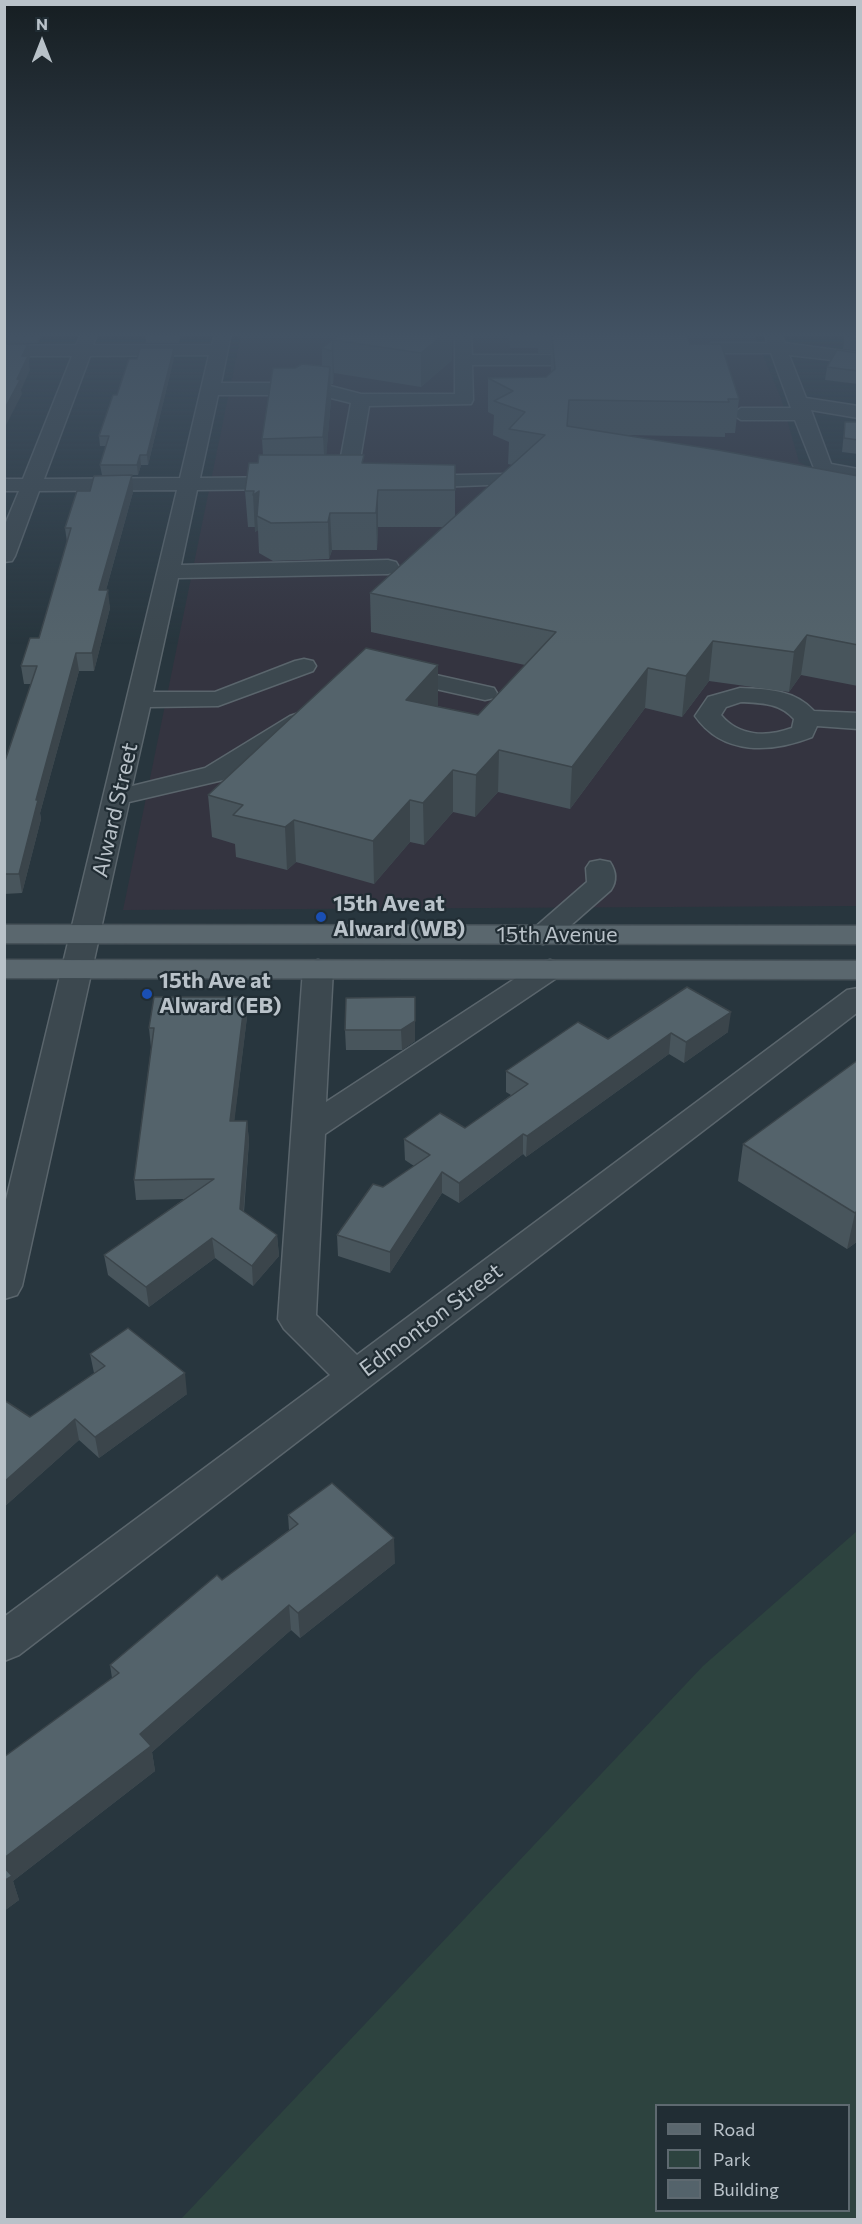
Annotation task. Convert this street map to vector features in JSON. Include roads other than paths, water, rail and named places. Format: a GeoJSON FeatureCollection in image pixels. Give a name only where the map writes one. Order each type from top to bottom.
{"type":"FeatureCollection","features":[{"type":"Feature","properties":{"kind":"main road"},"geometry":{"type":"LineString","coordinates":[[825,935],[858,923]]}},
{"type":"Feature","properties":{"kind":"main road","name":"15th Avenue"},"geometry":{"type":"LineString","coordinates":[[4,934],[858,935]]}},
{"type":"Feature","properties":{"kind":"main road","name":"15th Avenue"},"geometry":{"type":"LineString","coordinates":[[4,969],[858,970]]}},
{"type":"Feature","properties":{"kind":"street"},"geometry":{"type":"LineString","coordinates":[[4,556],[50,438]]}},
{"type":"Feature","properties":{"kind":"street","name":"Alward Street"},"geometry":{"type":"LineString","coordinates":[[4,1286],[200,438]]}},
{"type":"Feature","properties":{"kind":"street"},"geometry":{"type":"LineString","coordinates":[[346,483],[354,438]]}},
{"type":"Feature","properties":{"kind":"street"},"geometry":{"type":"LineString","coordinates":[[812,438],[823,469],[858,475]]}},
{"type":"Feature","properties":{"kind":"street"},"geometry":{"type":"LineString","coordinates":[[392,482],[507,480]]}},
{"type":"Feature","properties":{"kind":"street"},"geometry":{"type":"LineString","coordinates":[[4,485],[369,482]]}},
{"type":"Feature","properties":{"kind":"street"},"geometry":{"type":"LineString","coordinates":[[170,572],[388,567]]}},
{"type":"Feature","properties":{"kind":"street"},"geometry":{"type":"LineString","coordinates":[[141,700],[218,699],[304,666]]}},
{"type":"Feature","properties":{"kind":"street"},"geometry":{"type":"LineString","coordinates":[[373,668],[485,693]]}},
{"type":"Feature","properties":{"kind":"street"},"geometry":{"type":"LineString","coordinates":[[118,796],[214,774],[315,709]]}},
{"type":"Feature","properties":{"kind":"street"},"geometry":{"type":"LineString","coordinates":[[807,718],[858,721]]}},
{"type":"Feature","properties":{"kind":"street"},"geometry":{"type":"LineString","coordinates":[[543,935],[601,884],[600,868]]}},
{"type":"Feature","properties":{"kind":"street"},"geometry":{"type":"LineString","coordinates":[[318,969],[297,1318],[355,1377]]}},
{"type":"Feature","properties":{"kind":"street"},"geometry":{"type":"LineString","coordinates":[[308,1130],[550,969]]}},
{"type":"Feature","properties":{"kind":"street","name":"Edmonton Street"},"geometry":{"type":"LineString","coordinates":[[4,1642],[858,997]]}},
{"type":"Feature","properties":{"kind":"place","name":"15th Ave at Alward (WB)"},"geometry":{"type":"Point","coordinates":[321,917]}},
{"type":"Feature","properties":{"kind":"place","name":"15th Ave at Alward (EB)"},"geometry":{"type":"Point","coordinates":[147,994]}}]}
